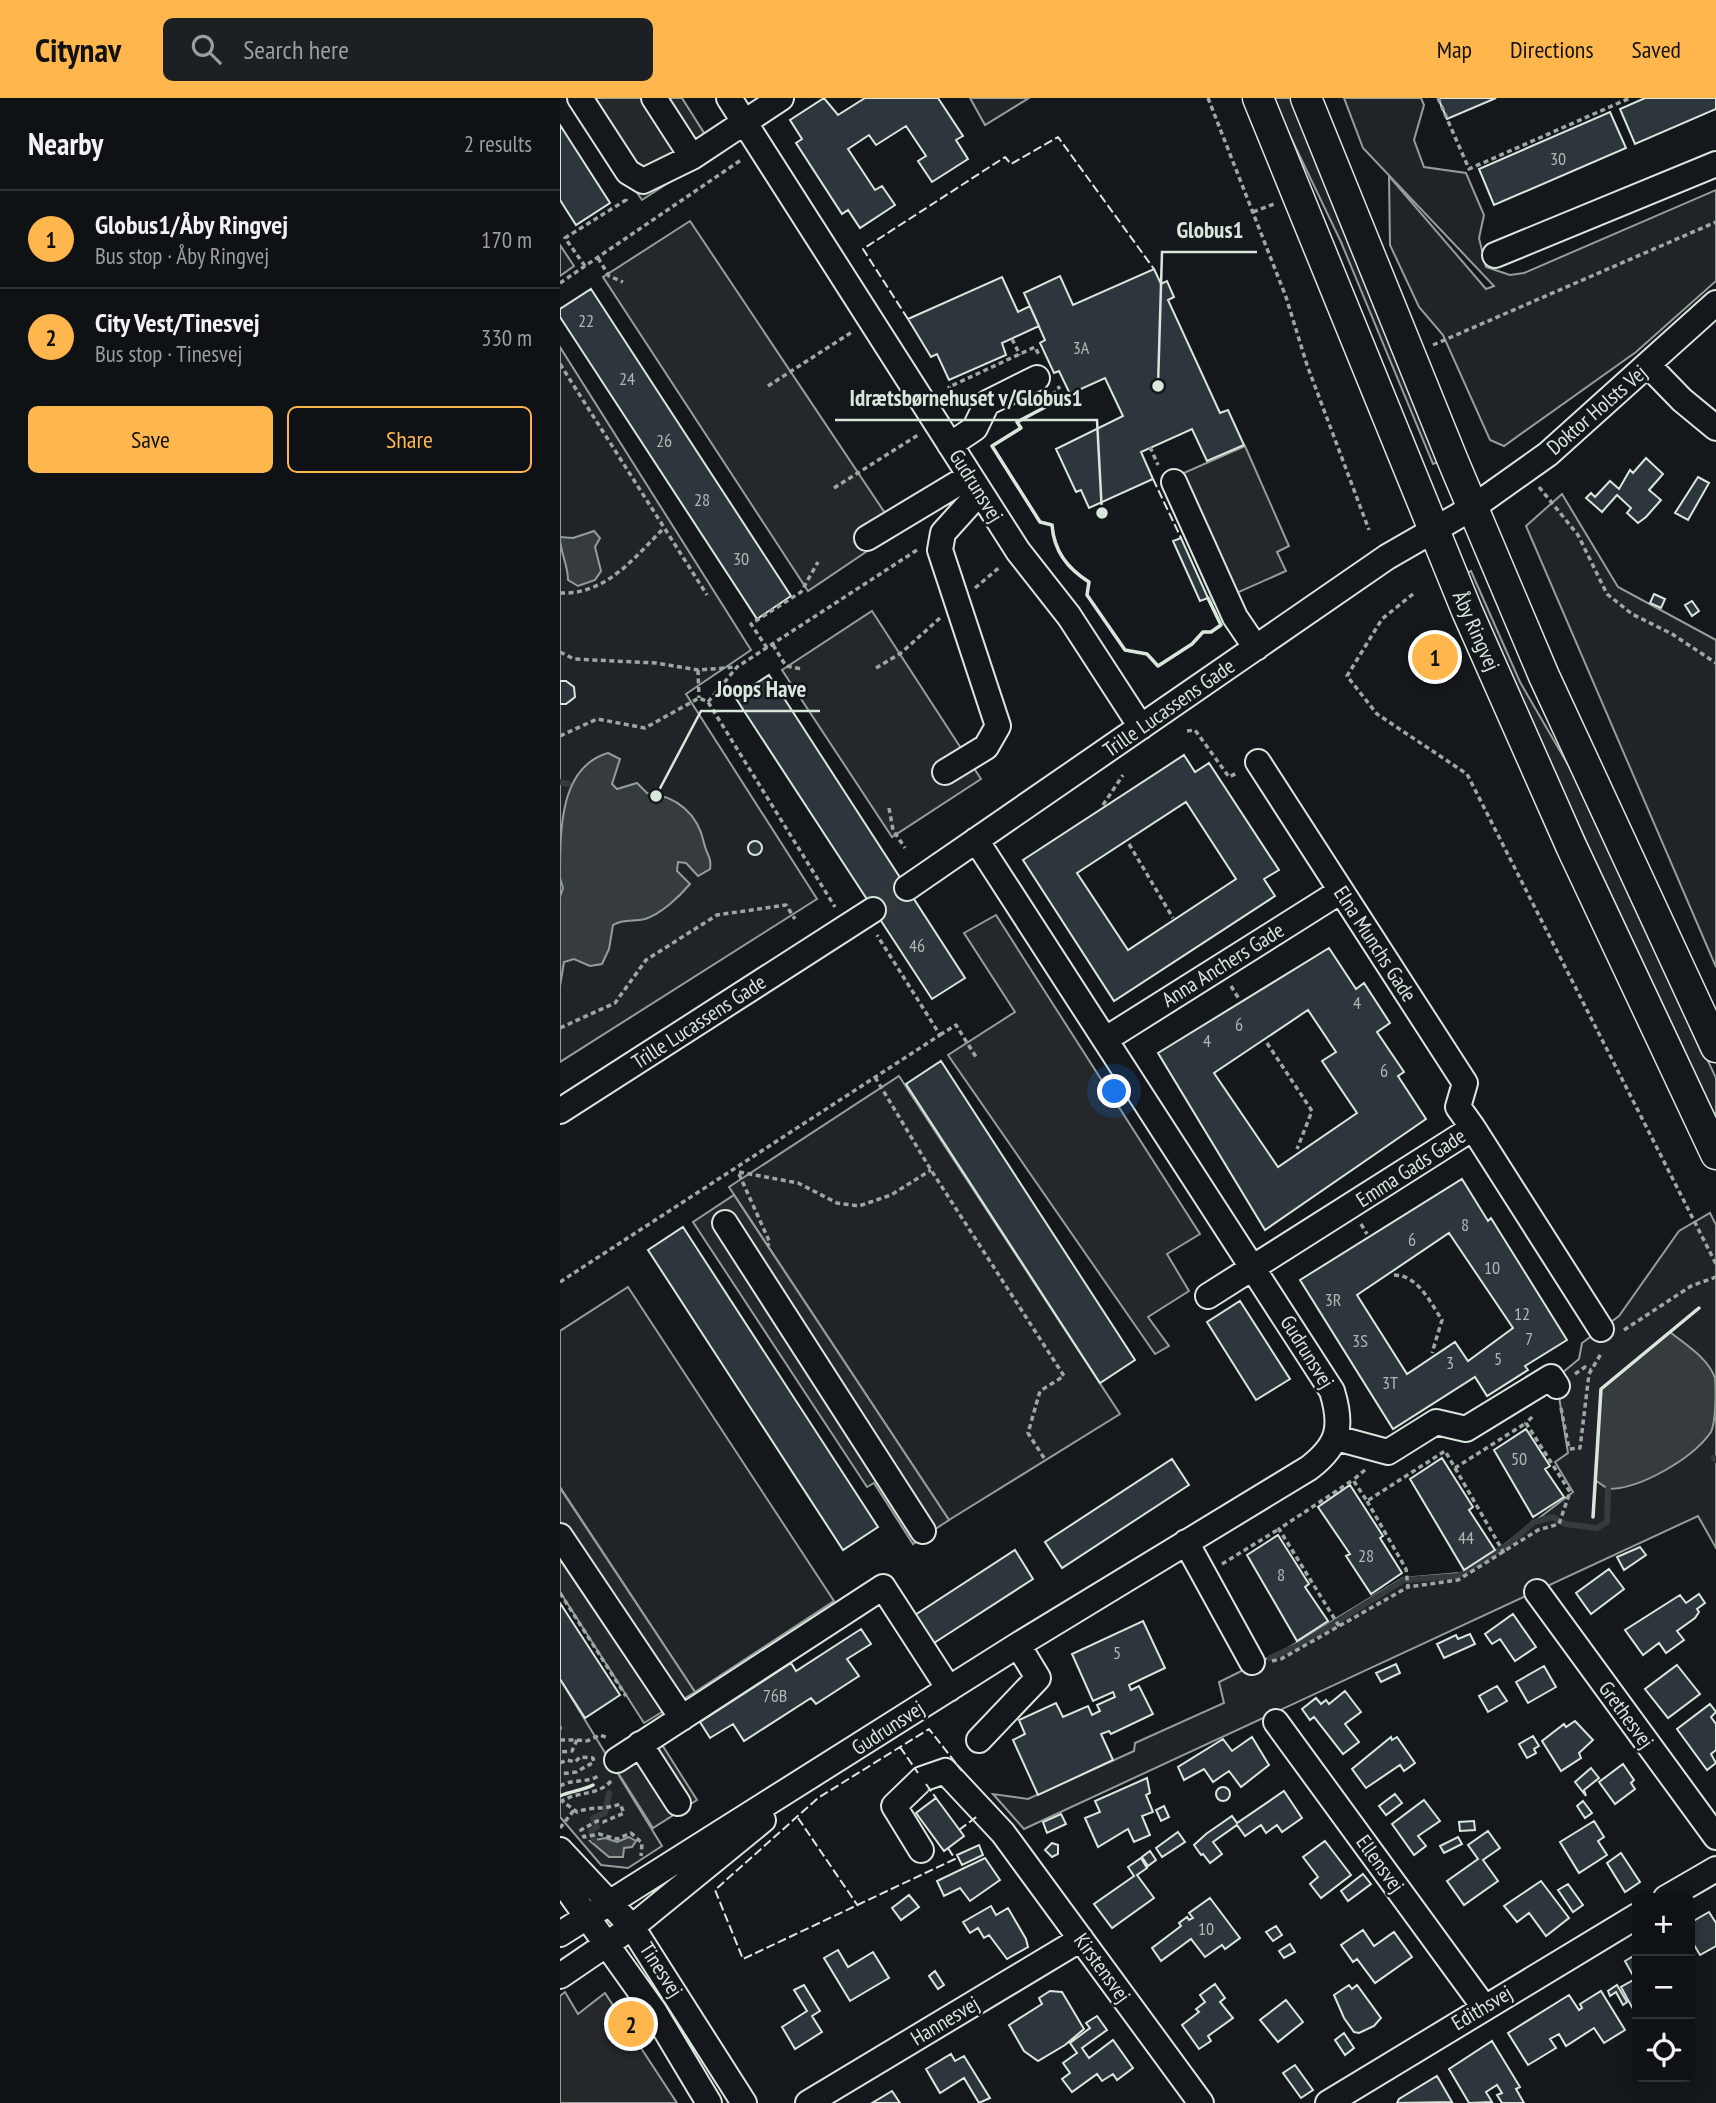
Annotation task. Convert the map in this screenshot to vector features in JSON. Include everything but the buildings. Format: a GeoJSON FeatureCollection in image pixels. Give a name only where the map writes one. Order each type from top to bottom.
{"type":"FeatureCollection","features":[{"type":"Feature","properties":{"kind":"main road","name":"Åby Ringvej"},"geometry":{"type":"LineString","coordinates":[[1258,98],[1432,530],[1572,848],[1716,1154]]}},
{"type":"Feature","properties":{"kind":"main road"},"geometry":{"type":"LineString","coordinates":[[1306,98],[1472,508],[1544,676],[1716,1046]]}},
{"type":"Feature","properties":{"kind":"street"},"geometry":{"type":"LineString","coordinates":[[580,98],[628,172],[643,181],[692,157],[781,98]]}},
{"type":"Feature","properties":{"kind":"street"},"geometry":{"type":"LineString","coordinates":[[654,98],[692,157]]}},
{"type":"Feature","properties":{"kind":"street","name":"Gudrunsvej"},"geometry":{"type":"LineString","coordinates":[[729,98],[1018,551],[1069,616],[1140,727]]}},
{"type":"Feature","properties":{"kind":"street"},"geometry":{"type":"LineString","coordinates":[[1495,255],[1716,164]]}},
{"type":"Feature","properties":{"kind":"street","name":"Doktor Holsts Vej"},"geometry":{"type":"LineString","coordinates":[[1432,530],[1472,508],[1557,446],[1716,303]]}},
{"type":"Feature","properties":{"kind":"street"},"geometry":{"type":"LineString","coordinates":[[1648,365],[1682,400],[1716,428]]}},
{"type":"Feature","properties":{"kind":"street"},"geometry":{"type":"LineString","coordinates":[[950,445],[975,428],[987,403],[1037,379]]}},
{"type":"Feature","properties":{"kind":"street"},"geometry":{"type":"LineString","coordinates":[[1174,482],[1235,617],[1255,648]]}},
{"type":"Feature","properties":{"kind":"street"},"geometry":{"type":"LineString","coordinates":[[945,772],[986,747],[998,726],[940,550],[943,533],[975,484]]}},
{"type":"Feature","properties":{"kind":"street"},"geometry":{"type":"LineString","coordinates":[[867,538],[975,484]]}},
{"type":"Feature","properties":{"kind":"street","name":"Trille Lucassens Gade"},"geometry":{"type":"LineString","coordinates":[[907,888],[1387,557],[1432,530]]}},
{"type":"Feature","properties":{"kind":"street","name":"Elna Munchs Gade"},"geometry":{"type":"LineString","coordinates":[[1258,762],[1465,1083],[1458,1107],[1473,1128]]}},
{"type":"Feature","properties":{"kind":"street","name":"Gudrunsvej"},"geometry":{"type":"LineString","coordinates":[[560,1934],[1018,1645],[1309,1468],[1326,1455],[1336,1438],[1339,1413],[1332,1391],[976,840]]}},
{"type":"Feature","properties":{"kind":"street","name":"Anna Anchers Gade"},"geometry":{"type":"LineString","coordinates":[[1106,1039],[1341,891]]}},
{"type":"Feature","properties":{"kind":"street","name":"Trille Lucassens Gade"},"geometry":{"type":"LineString","coordinates":[[560,1111],[861,917]]}},
{"type":"Feature","properties":{"kind":"street","name":"Emma Gads Gade"},"geometry":{"type":"LineString","coordinates":[[1208,1296],[1255,1269],[1473,1128],[1609,1335]]}},
{"type":"Feature","properties":{"kind":"street"},"geometry":{"type":"LineString","coordinates":[[725,1223],[923,1531]]}},
{"type":"Feature","properties":{"kind":"street"},"geometry":{"type":"LineString","coordinates":[[1336,1438],[1388,1452],[1436,1422],[1466,1429],[1551,1377],[1558,1387]]}},
{"type":"Feature","properties":{"kind":"street"},"geometry":{"type":"LineString","coordinates":[[560,1536],[682,1718]]}},
{"type":"Feature","properties":{"kind":"street"},"geometry":{"type":"LineString","coordinates":[[1186,1542],[1252,1662]]}},
{"type":"Feature","properties":{"kind":"street"},"geometry":{"type":"LineString","coordinates":[[610,1767],[640,1744],[883,1587],[949,1689]]}},
{"type":"Feature","properties":{"kind":"street","name":"Grethesvej"},"geometry":{"type":"LineString","coordinates":[[1537,1592],[1716,1837]]}},
{"type":"Feature","properties":{"kind":"street"},"geometry":{"type":"LineString","coordinates":[[979,1740],[1038,1678],[1018,1645]]}},
{"type":"Feature","properties":{"kind":"street","name":"Ellensvej"},"geometry":{"type":"LineString","coordinates":[[1276,1722],[1484,2007]]}},
{"type":"Feature","properties":{"kind":"street"},"geometry":{"type":"LineString","coordinates":[[640,1744],[678,1803]]}},
{"type":"Feature","properties":{"kind":"street","name":"Gudrunsvej"},"geometry":{"type":"LineString","coordinates":[[560,1976],[632,1927],[834,1763]]}},
{"type":"Feature","properties":{"kind":"street","name":"Kirstensvej"},"geometry":{"type":"LineString","coordinates":[[921,1850],[894,1807],[922,1779],[945,1771],[1003,1833],[1200,2103]]}},
{"type":"Feature","properties":{"kind":"street","name":"Tinesvej"},"geometry":{"type":"LineString","coordinates":[[560,1850],[611,1901],[632,1927],[744,2103]]}},
{"type":"Feature","properties":{"kind":"street"},"geometry":{"type":"LineString","coordinates":[[1675,1893],[1716,1869]]}},
{"type":"Feature","properties":{"kind":"street","name":"Tinesvej"},"geometry":{"type":"LineString","coordinates":[[560,1879],[608,1944],[702,2100]]}},
{"type":"Feature","properties":{"kind":"street","name":"Edithsvej"},"geometry":{"type":"LineString","coordinates":[[1328,2103],[1632,1919]]}},
{"type":"Feature","properties":{"kind":"street","name":"Hannesvej"},"geometry":{"type":"LineString","coordinates":[[808,2103],[1082,1940]]}},
{"type":"Feature","properties":{"kind":"street"},"geometry":{"type":"LineString","coordinates":[[702,2100],[731,2079]]}},
{"type":"Feature","properties":{"kind":"path"},"geometry":{"type":"LineString","coordinates":[[1208,98],[1286,297],[1307,365],[1369,530]]}},
{"type":"Feature","properties":{"kind":"path"},"geometry":{"type":"LineString","coordinates":[[1438,98],[1469,169],[1630,98]]}},
{"type":"Feature","properties":{"kind":"path"},"geometry":{"type":"LineString","coordinates":[[560,283],[761,147]]}},
{"type":"Feature","properties":{"kind":"path"},"geometry":{"type":"LineString","coordinates":[[585,266],[565,238],[626,200],[618,188]]}},
{"type":"Feature","properties":{"kind":"path"},"geometry":{"type":"LineString","coordinates":[[1432,346],[1716,222]]}},
{"type":"Feature","properties":{"kind":"path"},"geometry":{"type":"LineString","coordinates":[[598,258],[609,276],[623,282]]}},
{"type":"Feature","properties":{"kind":"path"},"geometry":{"type":"LineString","coordinates":[[768,386],[871,320]]}},
{"type":"Feature","properties":{"kind":"path"},"geometry":{"type":"LineString","coordinates":[[1012,338],[1020,355]]}},
{"type":"Feature","properties":{"kind":"path"},"geometry":{"type":"LineString","coordinates":[[560,364],[707,595]]}},
{"type":"Feature","properties":{"kind":"path"},"geometry":{"type":"LineString","coordinates":[[834,488],[936,423]]}},
{"type":"Feature","properties":{"kind":"path"},"geometry":{"type":"LineString","coordinates":[[1525,470],[1578,536],[1607,594],[1632,614],[1672,634],[1716,663]]}},
{"type":"Feature","properties":{"kind":"path"},"geometry":{"type":"LineString","coordinates":[[560,593],[585,592],[619,573],[664,528]]}},
{"type":"Feature","properties":{"kind":"path"},"geometry":{"type":"LineString","coordinates":[[708,702],[737,667],[943,533]]}},
{"type":"Feature","properties":{"kind":"path"},"geometry":{"type":"LineString","coordinates":[[767,648],[751,624],[801,592],[818,562]]}},
{"type":"Feature","properties":{"kind":"path"},"geometry":{"type":"LineString","coordinates":[[1413,594],[1382,619],[1347,676],[1377,715],[1467,774],[1716,1264]]}},
{"type":"Feature","properties":{"kind":"path"},"geometry":{"type":"LineString","coordinates":[[773,645],[786,666],[801,669]]}},
{"type":"Feature","properties":{"kind":"path"},"geometry":{"type":"LineString","coordinates":[[560,652],[574,659],[633,661],[698,670],[737,667]]}},
{"type":"Feature","properties":{"kind":"path"},"geometry":{"type":"LineString","coordinates":[[698,670],[699,698]]}},
{"type":"Feature","properties":{"kind":"path"},"geometry":{"type":"LineString","coordinates":[[699,698],[708,702],[861,917],[940,1035]]}},
{"type":"Feature","properties":{"kind":"path"},"geometry":{"type":"LineString","coordinates":[[560,736],[597,719],[645,728],[699,698]]}},
{"type":"Feature","properties":{"kind":"path"},"geometry":{"type":"LineString","coordinates":[[1187,731],[1195,730],[1229,777],[1258,762]]}},
{"type":"Feature","properties":{"kind":"path"},"geometry":{"type":"LineString","coordinates":[[1104,805],[1123,775]]}},
{"type":"Feature","properties":{"kind":"path"},"geometry":{"type":"LineString","coordinates":[[889,808],[893,830],[905,848]]}},
{"type":"Feature","properties":{"kind":"path"},"geometry":{"type":"LineString","coordinates":[[1129,844],[1173,918]]}},
{"type":"Feature","properties":{"kind":"path"},"geometry":{"type":"LineString","coordinates":[[560,1028],[615,1003],[646,960],[716,915],[786,905],[795,919]]}},
{"type":"Feature","properties":{"kind":"path"},"geometry":{"type":"LineString","coordinates":[[560,1282],[956,1025],[976,1057]]}},
{"type":"Feature","properties":{"kind":"path"},"geometry":{"type":"LineString","coordinates":[[1267,1043],[1312,1111],[1297,1149]]}},
{"type":"Feature","properties":{"kind":"path"},"geometry":{"type":"LineString","coordinates":[[875,1077],[931,1170],[1064,1376],[1040,1391],[1028,1433],[1044,1458]]}},
{"type":"Feature","properties":{"kind":"path"},"geometry":{"type":"LineString","coordinates":[[738,1167],[770,1243],[749,1260]]}},
{"type":"Feature","properties":{"kind":"path"},"geometry":{"type":"LineString","coordinates":[[739,1172],[798,1183],[837,1203],[859,1206],[891,1195],[931,1170]]}},
{"type":"Feature","properties":{"kind":"path"},"geometry":{"type":"LineString","coordinates":[[1394,1275],[1401,1275],[1420,1286],[1442,1320],[1432,1353]]}},
{"type":"Feature","properties":{"kind":"path"},"geometry":{"type":"LineString","coordinates":[[1558,1387],[1569,1449],[1580,1448],[1591,1370],[1609,1335],[1691,1286],[1716,1277]]}},
{"type":"Feature","properties":{"kind":"path"},"geometry":{"type":"LineString","coordinates":[[1585,1367],[1591,1370]]}},
{"type":"Feature","properties":{"kind":"path"},"geometry":{"type":"LineString","coordinates":[[1455,1468],[1535,1417],[1522,1395]]}},
{"type":"Feature","properties":{"kind":"path"},"geometry":{"type":"LineString","coordinates":[[1252,1662],[1262,1664],[1281,1660],[1337,1623],[1408,1586],[1458,1580],[1538,1530],[1559,1524],[1570,1492],[1526,1423]]}},
{"type":"Feature","properties":{"kind":"path"},"geometry":{"type":"LineString","coordinates":[[1367,1501],[1445,1451],[1504,1552]]}},
{"type":"Feature","properties":{"kind":"path"},"geometry":{"type":"LineString","coordinates":[[1205,1575],[1353,1480],[1388,1452]]}},
{"type":"Feature","properties":{"kind":"path"},"geometry":{"type":"LineString","coordinates":[[1353,1480],[1406,1569],[1408,1586]]}},
{"type":"Feature","properties":{"kind":"path"},"geometry":{"type":"LineString","coordinates":[[1279,1529],[1337,1623]]}},
{"type":"Feature","properties":{"kind":"path"},"geometry":{"type":"LineString","coordinates":[[560,1593],[626,1696]]}},
{"type":"Feature","properties":{"kind":"path"},"geometry":{"type":"LineString","coordinates":[[560,1740],[577,1740],[572,1751],[561,1751]]}},
{"type":"Feature","properties":{"kind":"path"},"geometry":{"type":"LineString","coordinates":[[567,1760],[569,1751]]}},
{"type":"Feature","properties":{"kind":"path"},"geometry":{"type":"LineString","coordinates":[[560,1763],[593,1758],[594,1762],[574,1772],[560,1774]]}},
{"type":"Feature","properties":{"kind":"path"},"geometry":{"type":"LineString","coordinates":[[577,1760],[583,1768]]}},
{"type":"Feature","properties":{"kind":"path"},"geometry":{"type":"LineString","coordinates":[[560,1786],[594,1779],[610,1767],[612,1780],[599,1790],[575,1793],[562,1801],[577,1812],[593,1805],[610,1808],[620,1804],[624,1813],[603,1822],[597,1821],[581,1830],[584,1837],[592,1835],[617,1839],[631,1833],[642,1843],[641,1868]]}},
{"type":"Feature","properties":{"kind":"path"},"geometry":{"type":"LineString","coordinates":[[574,1772],[574,1781]]}},
{"type":"Feature","properties":{"kind":"path"},"geometry":{"type":"LineString","coordinates":[[594,1779],[599,1790]]}},
{"type":"Feature","properties":{"kind":"path"},"geometry":{"type":"LineString","coordinates":[[560,1828],[574,1810]]}},
{"type":"Feature","properties":{"kind":"shaded area"},"geometry":{"type":"Polygon","coordinates":[[[573,98],[682,98],[716,152],[642,200],[573,98]]]}},
{"type":"Feature","properties":{"kind":"shaded area"},"geometry":{"type":"Polygon","coordinates":[[[970,98],[1029,98],[985,125],[970,98]]]}},
{"type":"Feature","properties":{"kind":"shaded area"},"geometry":{"type":"Polygon","coordinates":[[[1272,98],[1291,98],[1438,462],[1433,464],[1341,242],[1272,98]]]}},
{"type":"Feature","properties":{"kind":"shaded area"},"geometry":{"type":"Polygon","coordinates":[[[1344,98],[1421,98],[1424,105],[1414,140],[1424,167],[1466,173],[1484,215],[1479,238],[1486,267],[1510,275],[1524,273],[1716,190],[1716,281],[1636,352],[1504,446],[1490,440],[1443,335],[1419,307],[1390,245],[1389,176],[1486,289],[1494,286],[1363,148],[1344,98]]]}},
{"type":"Feature","properties":{"kind":"shaded area"},"geometry":{"type":"Polygon","coordinates":[[[690,221],[897,531],[808,591],[603,277],[690,221]]]}},
{"type":"Feature","properties":{"kind":"shaded area"},"geometry":{"type":"Polygon","coordinates":[[[560,245],[574,266],[560,276],[560,245]]]}},
{"type":"Feature","properties":{"kind":"shaded area"},"geometry":{"type":"Polygon","coordinates":[[[560,347],[751,650],[686,694],[817,899],[560,1062],[560,347]]]}},
{"type":"Feature","properties":{"kind":"shaded area"},"geometry":{"type":"Polygon","coordinates":[[[1245,446],[1289,546],[1277,552],[1286,571],[1214,603],[1161,483],[1245,446]]]}},
{"type":"Feature","properties":{"kind":"shaded area"},"geometry":{"type":"Polygon","coordinates":[[[1562,494],[1618,587],[1716,640],[1716,967],[1526,526],[1562,494]]]}},
{"type":"Feature","properties":{"kind":"shaded area"},"geometry":{"type":"Polygon","coordinates":[[[594,531],[600,538],[595,547],[601,571],[595,580],[578,586],[568,580],[560,537],[573,538],[594,531]]]}},
{"type":"Feature","properties":{"kind":"shaded area"},"geometry":{"type":"Polygon","coordinates":[[[1471,571],[1520,682],[1578,782],[1716,1078],[1716,1118],[1562,790],[1466,574],[1471,571]]]}},
{"type":"Feature","properties":{"kind":"shaded area"},"geometry":{"type":"Polygon","coordinates":[[[872,611],[981,779],[892,837],[782,670],[872,611]]]}},
{"type":"Feature","properties":{"kind":"shaded area"},"geometry":{"type":"Polygon","coordinates":[[[608,753],[620,759],[612,784],[617,789],[637,783],[647,793],[668,798],[685,808],[697,823],[710,858],[710,869],[698,876],[686,863],[678,862],[677,871],[690,884],[686,889],[651,917],[613,925],[609,949],[602,964],[590,966],[574,959],[564,962],[560,986],[560,897],[563,888],[560,859],[566,802],[580,771],[592,760],[608,753]]]}},
{"type":"Feature","properties":{"kind":"shaded area"},"geometry":{"type":"Polygon","coordinates":[[[996,915],[1200,1234],[1167,1254],[1189,1291],[1148,1317],[1169,1346],[1155,1354],[948,1055],[1015,1012],[964,933],[996,915]]]}},
{"type":"Feature","properties":{"kind":"shaded area"},"geometry":{"type":"Polygon","coordinates":[[[899,1076],[1120,1414],[949,1520],[729,1187],[899,1076]]]}},
{"type":"Feature","properties":{"kind":"shaded area"},"geometry":{"type":"Polygon","coordinates":[[[734,1195],[949,1520],[913,1544],[874,1483],[867,1487],[693,1222],[734,1195]]]}},
{"type":"Feature","properties":{"kind":"shaded area"},"geometry":{"type":"Polygon","coordinates":[[[1710,1213],[1716,1225],[1716,1548],[1698,1516],[1024,1829],[993,1794],[1028,1799],[1134,1751],[1135,1743],[1224,1703],[1219,1682],[1286,1649],[1403,1578],[1460,1573],[1496,1551],[1573,1492],[1555,1462],[1568,1453],[1556,1378],[1579,1359],[1582,1343],[1619,1316],[1679,1231],[1710,1213]]]}},
{"type":"Feature","properties":{"kind":"shaded area"},"geometry":{"type":"Polygon","coordinates":[[[628,1287],[834,1601],[695,1692],[560,1487],[560,1331],[628,1287]]]}},
{"type":"Feature","properties":{"kind":"shaded area"},"geometry":{"type":"Polygon","coordinates":[[[1670,1332],[1702,1358],[1712,1371],[1715,1378],[1713,1427],[1692,1452],[1665,1470],[1635,1484],[1608,1489],[1595,1480],[1601,1389],[1670,1332]]]}},
{"type":"Feature","properties":{"kind":"shaded area"},"geometry":{"type":"Polygon","coordinates":[[[560,1488],[695,1692],[644,1723],[560,1592],[560,1488]]]}},
{"type":"Feature","properties":{"kind":"shaded area"},"geometry":{"type":"Polygon","coordinates":[[[560,1679],[662,1846],[628,1868],[601,1865],[560,1817],[560,1679]]]}},
{"type":"Feature","properties":{"kind":"shaded area"},"geometry":{"type":"Polygon","coordinates":[[[654,1732],[697,1800],[653,1828],[610,1760],[654,1732]]]}},
{"type":"Feature","properties":{"kind":"shaded area"},"geometry":{"type":"Polygon","coordinates":[[[629,1837],[636,1841],[632,1847],[624,1848],[623,1857],[609,1857],[590,1841],[605,1838],[617,1842],[629,1837]]]}},
{"type":"Feature","properties":{"kind":"shaded area"},"geometry":{"type":"Polygon","coordinates":[[[565,1992],[578,2014],[605,1993],[677,2103],[560,2103],[560,1996],[565,1992]]]}},
{"type":"Feature","properties":{"kind":"waterway"},"geometry":{"type":"LineString","coordinates":[[560,782],[568,784]]}},
{"type":"Feature","properties":{"kind":"waterway"},"geometry":{"type":"LineString","coordinates":[[1270,1658],[1299,1645],[1404,1580],[1458,1576],[1509,1544],[1534,1522],[1553,1517],[1565,1524],[1597,1528],[1607,1522],[1608,1489]]}},
{"type":"Feature","properties":{"kind":"waterway"},"geometry":{"type":"LineString","coordinates":[[594,1840],[591,1831],[597,1827],[593,1818],[605,1813],[609,1793]]}},
{"type":"Feature","properties":{"kind":"tunnel"},"geometry":{"type":"LineString","coordinates":[[873,910],[907,888]]}},
{"type":"Feature","properties":{"kind":"fence"},"geometry":{"type":"LineString","coordinates":[[908,319],[863,249],[1005,157],[1011,164],[1058,137],[1154,269]]}},
{"type":"Feature","properties":{"kind":"fence"},"geometry":{"type":"LineString","coordinates":[[1153,479],[1181,538]]}},
{"type":"Feature","properties":{"kind":"fence"},"geometry":{"type":"LineString","coordinates":[[948,1848],[955,1859],[743,1959],[715,1890],[818,1798],[929,1729],[962,1771]]}},
{"type":"Feature","properties":{"kind":"fence"},"geometry":{"type":"LineString","coordinates":[[900,1747],[918,1773]]}},
{"type":"Feature","properties":{"kind":"fence"},"geometry":{"type":"LineString","coordinates":[[926,1784],[936,1798]]}},
{"type":"Feature","properties":{"kind":"fence"},"geometry":{"type":"LineString","coordinates":[[959,1830],[979,1815]]}},
{"type":"Feature","properties":{"kind":"fence"},"geometry":{"type":"LineString","coordinates":[[798,1818],[858,1906]]}},
{"type":"Feature","properties":{"kind":"wall"},"geometry":{"type":"LineString","coordinates":[[1070,394],[1017,422],[1021,428],[992,446],[1040,522],[1052,525],[1063,558],[1089,582],[1087,595],[1125,650],[1147,654],[1158,666],[1192,644],[1203,632],[1211,632],[1221,625],[1208,598]]}},
{"type":"Feature","properties":{"kind":"wall"},"geometry":{"type":"LineString","coordinates":[[1593,1517],[1601,1389],[1699,1308]]}},
{"type":"Feature","properties":{"kind":"wall"},"geometry":{"type":"LineString","coordinates":[[560,1796],[593,1785]]}},
{"type":"Feature","properties":{"kind":"place","name":"Globus1"},"geometry":{"type":"Point","coordinates":[1158,386]}},
{"type":"Feature","properties":{"kind":"place","name":"Idrætsbørnehuset v/Globus1"},"geometry":{"type":"Point","coordinates":[1102,513]}},
{"type":"Feature","properties":{"kind":"place","name":"Globus1/Åby Ringvej"},"geometry":{"type":"Point","coordinates":[1435,657]}},
{"type":"Feature","properties":{"kind":"place","name":"Joops Have"},"geometry":{"type":"Point","coordinates":[656,796]}},
{"type":"Feature","properties":{"kind":"place","name":"City Vest/Tinesvej"},"geometry":{"type":"Point","coordinates":[631,2024]}}]}
